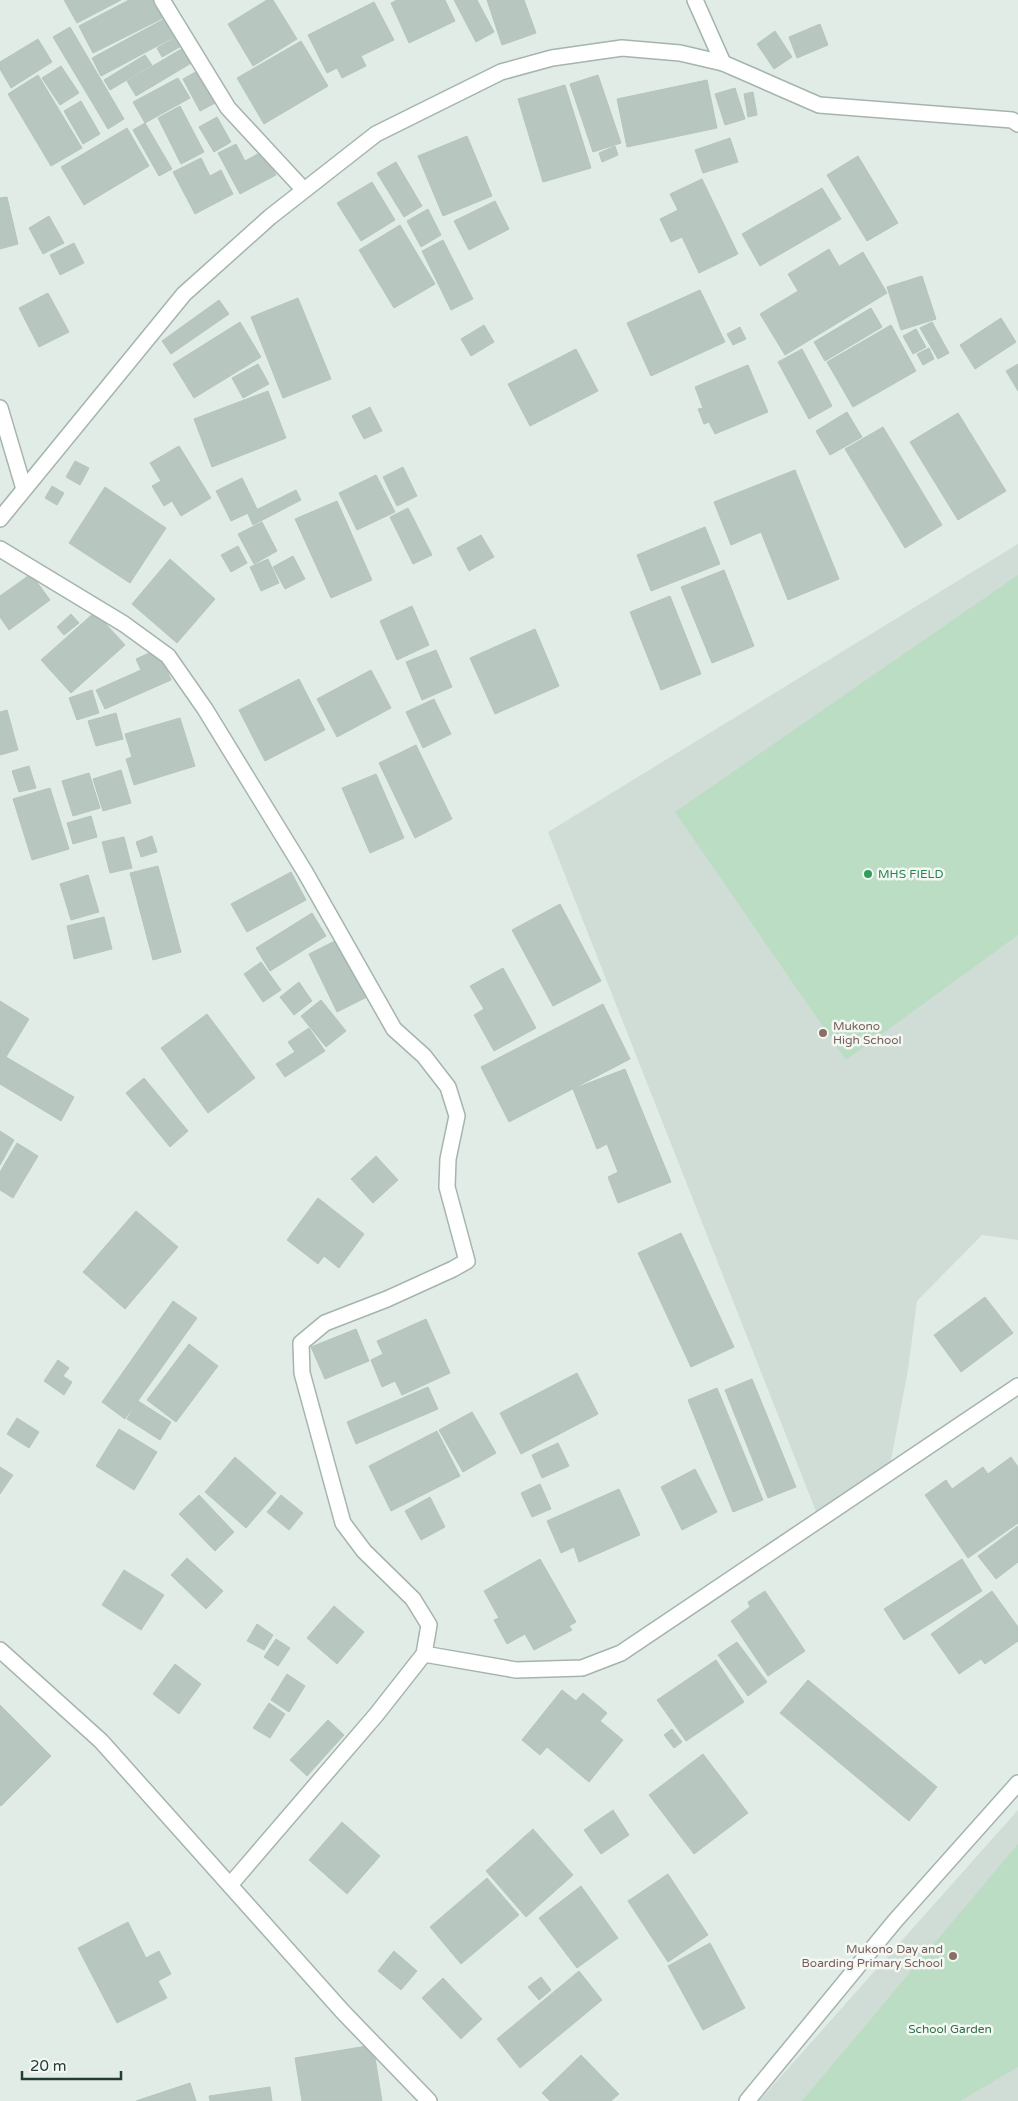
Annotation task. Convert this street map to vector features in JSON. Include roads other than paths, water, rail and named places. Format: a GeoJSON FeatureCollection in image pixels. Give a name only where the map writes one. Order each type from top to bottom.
{"type":"FeatureCollection","features":[{"type":"Feature","properties":{"kind":"street"},"geometry":{"type":"LineString","coordinates":[[162,0],[228,108],[304,190]]}},
{"type":"Feature","properties":{"kind":"street"},"geometry":{"type":"LineString","coordinates":[[695,0],[723,63]]}},
{"type":"Feature","properties":{"kind":"street"},"geometry":{"type":"LineString","coordinates":[[0,519],[184,294],[270,217],[376,134],[501,72],[552,58],[622,48],[680,53],[723,63],[819,105],[1012,120],[1018,124]]}},
{"type":"Feature","properties":{"kind":"street"},"geometry":{"type":"LineString","coordinates":[[0,408],[24,489]]}},
{"type":"Feature","properties":{"kind":"street"},"geometry":{"type":"LineString","coordinates":[[0,549],[124,624],[168,656],[205,708],[295,855],[394,1029],[424,1056],[448,1087],[457,1116],[448,1159],[447,1187],[467,1261],[453,1269],[325,1323],[301,1343],[302,1373],[343,1522],[364,1551],[413,1599],[429,1625],[424,1654],[376,1715],[230,1885]]}},
{"type":"Feature","properties":{"kind":"street"},"geometry":{"type":"LineString","coordinates":[[424,1654],[516,1670],[582,1668],[621,1653],[1018,1386]]}},
{"type":"Feature","properties":{"kind":"street"},"geometry":{"type":"LineString","coordinates":[[0,1650],[101,1741],[344,2012],[429,2101]]}},
{"type":"Feature","properties":{"kind":"street"},"geometry":{"type":"LineString","coordinates":[[747,2101],[895,1921],[1018,1783]]}},
{"type":"Feature","properties":{"kind":"place","name":"MHS FIELD"},"geometry":{"type":"Point","coordinates":[868,874]}},
{"type":"Feature","properties":{"kind":"place","name":"Mukono High School"},"geometry":{"type":"Point","coordinates":[823,1033]}},
{"type":"Feature","properties":{"kind":"place","name":"Mukono Day and Boarding Primary School"},"geometry":{"type":"Point","coordinates":[953,1956]}},
{"type":"Feature","properties":{"kind":"park label","name":"School Garden"},"geometry":{"type":"Point","coordinates":[950,2029]}}]}
